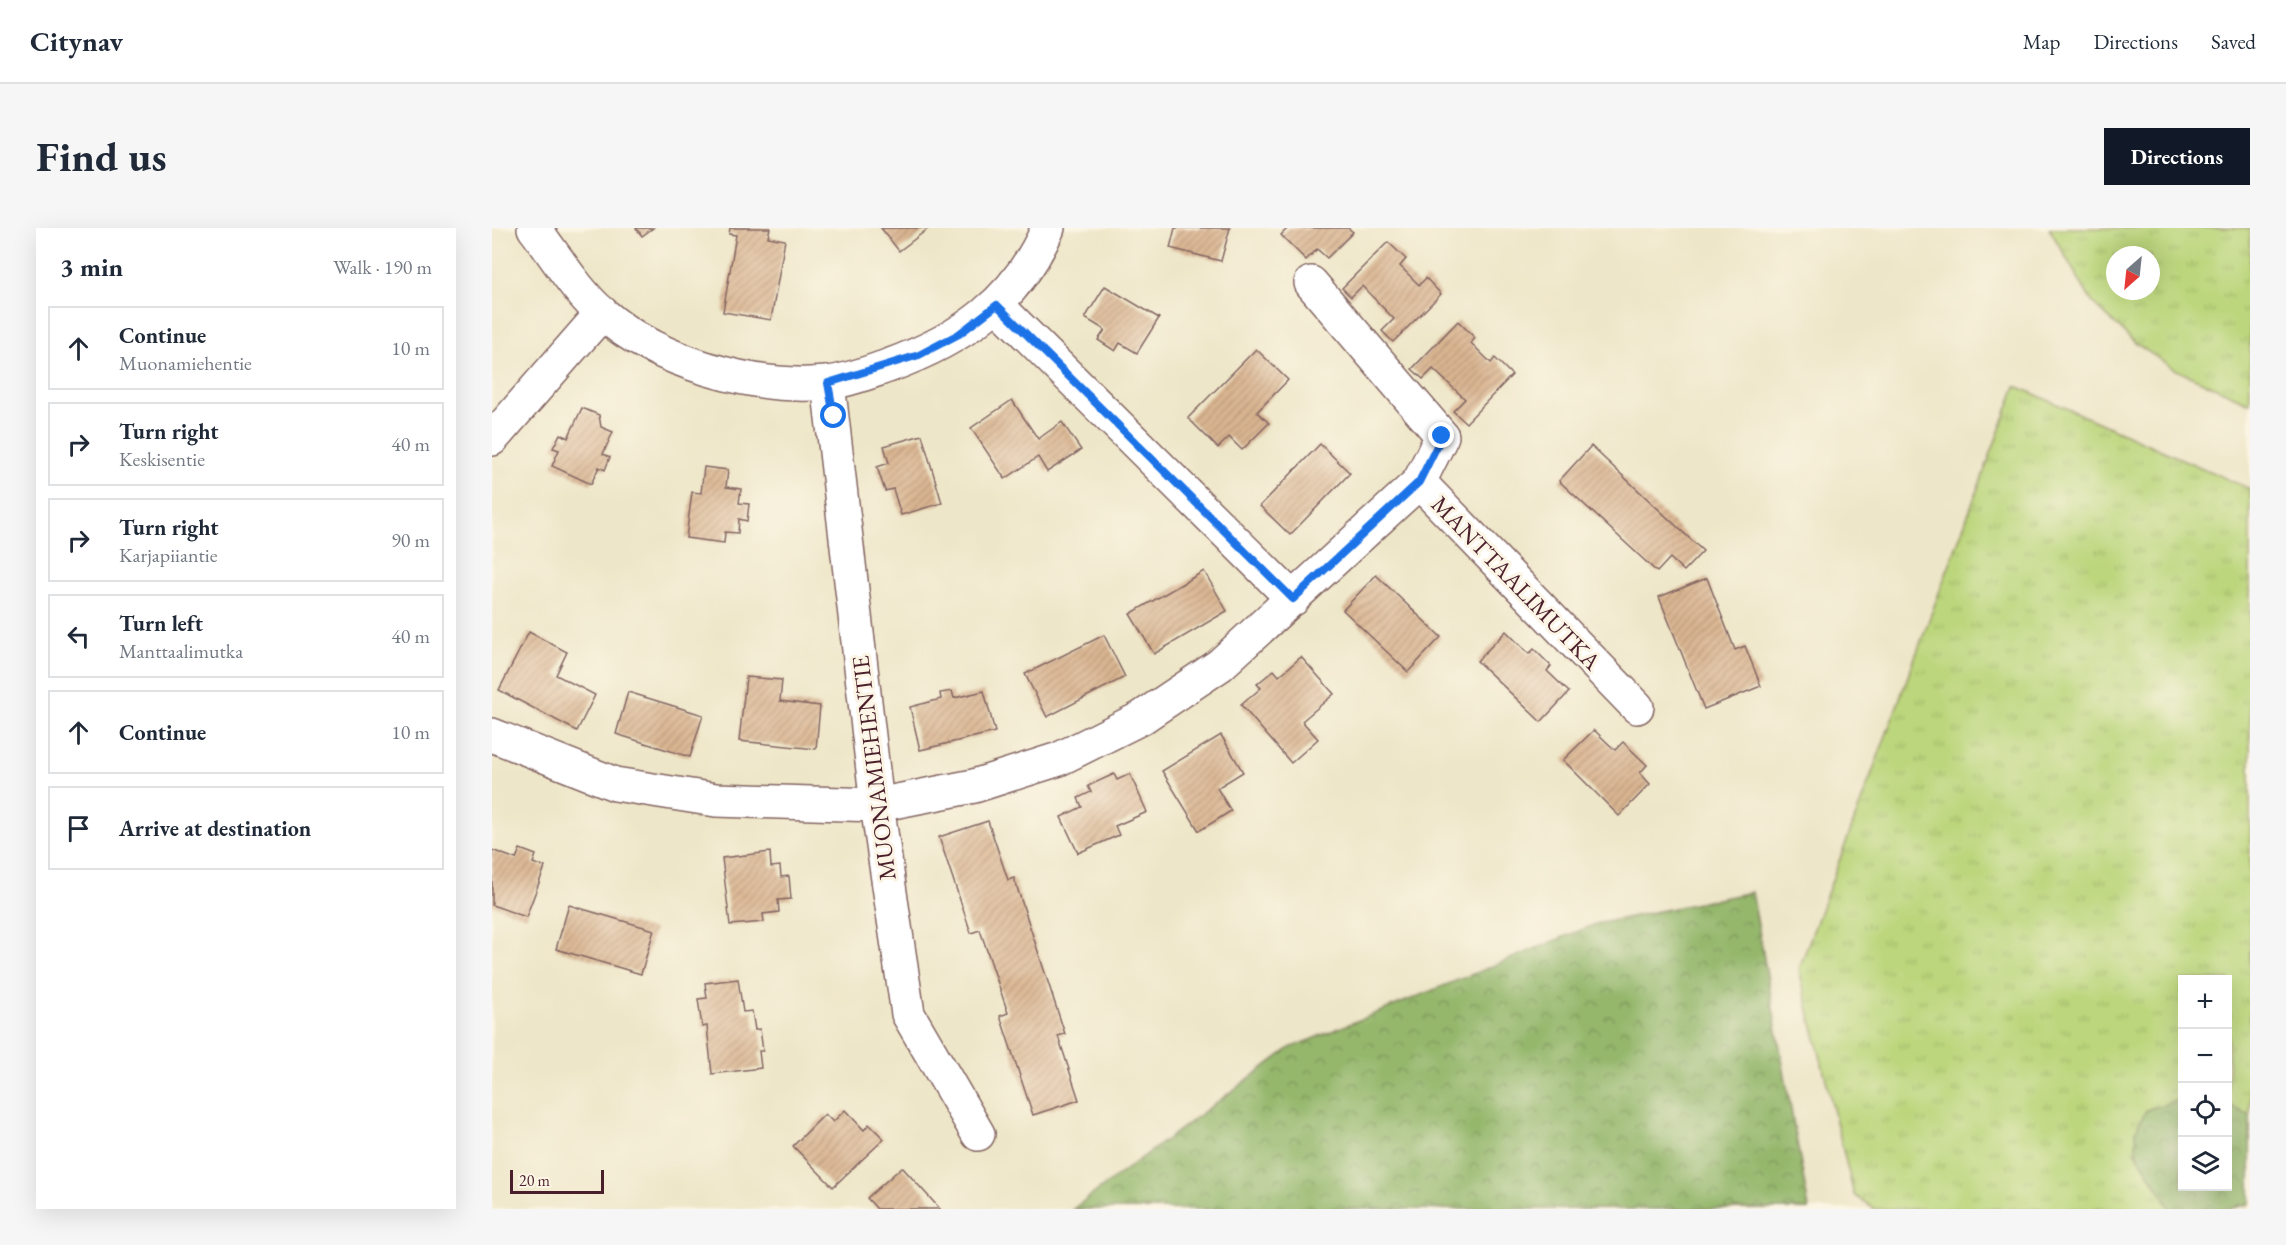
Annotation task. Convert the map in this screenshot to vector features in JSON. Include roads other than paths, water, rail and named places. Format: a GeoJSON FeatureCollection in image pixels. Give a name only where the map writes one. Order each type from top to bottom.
{"type":"FeatureCollection","features":[{"type":"Feature","properties":{"kind":"street"},"geometry":{"type":"LineString","coordinates":[[534,228],[602,313],[645,342],[732,376],[780,382],[828,383],[919,355],[959,334],[997,305],[1024,272],[1048,228]]}},
{"type":"Feature","properties":{"kind":"street"},"geometry":{"type":"LineString","coordinates":[[1311,283],[1442,436],[1419,482]]}},
{"type":"Feature","properties":{"kind":"street"},"geometry":{"type":"LineString","coordinates":[[997,305],[1293,599]]}},
{"type":"Feature","properties":{"kind":"street"},"geometry":{"type":"LineString","coordinates":[[492,439],[602,313]]}},
{"type":"Feature","properties":{"kind":"street","name":"MUONAMIEHENTIE"},"geometry":{"type":"LineString","coordinates":[[828,383],[877,805],[908,1014],[978,1134]]}},
{"type":"Feature","properties":{"kind":"street","name":"MANTTAALIMUTKA"},"geometry":{"type":"LineString","coordinates":[[492,735],[615,784],[716,800],[877,805],[974,786],[1059,759],[1131,723],[1220,665],[1419,482],[1636,707]]}}]}
